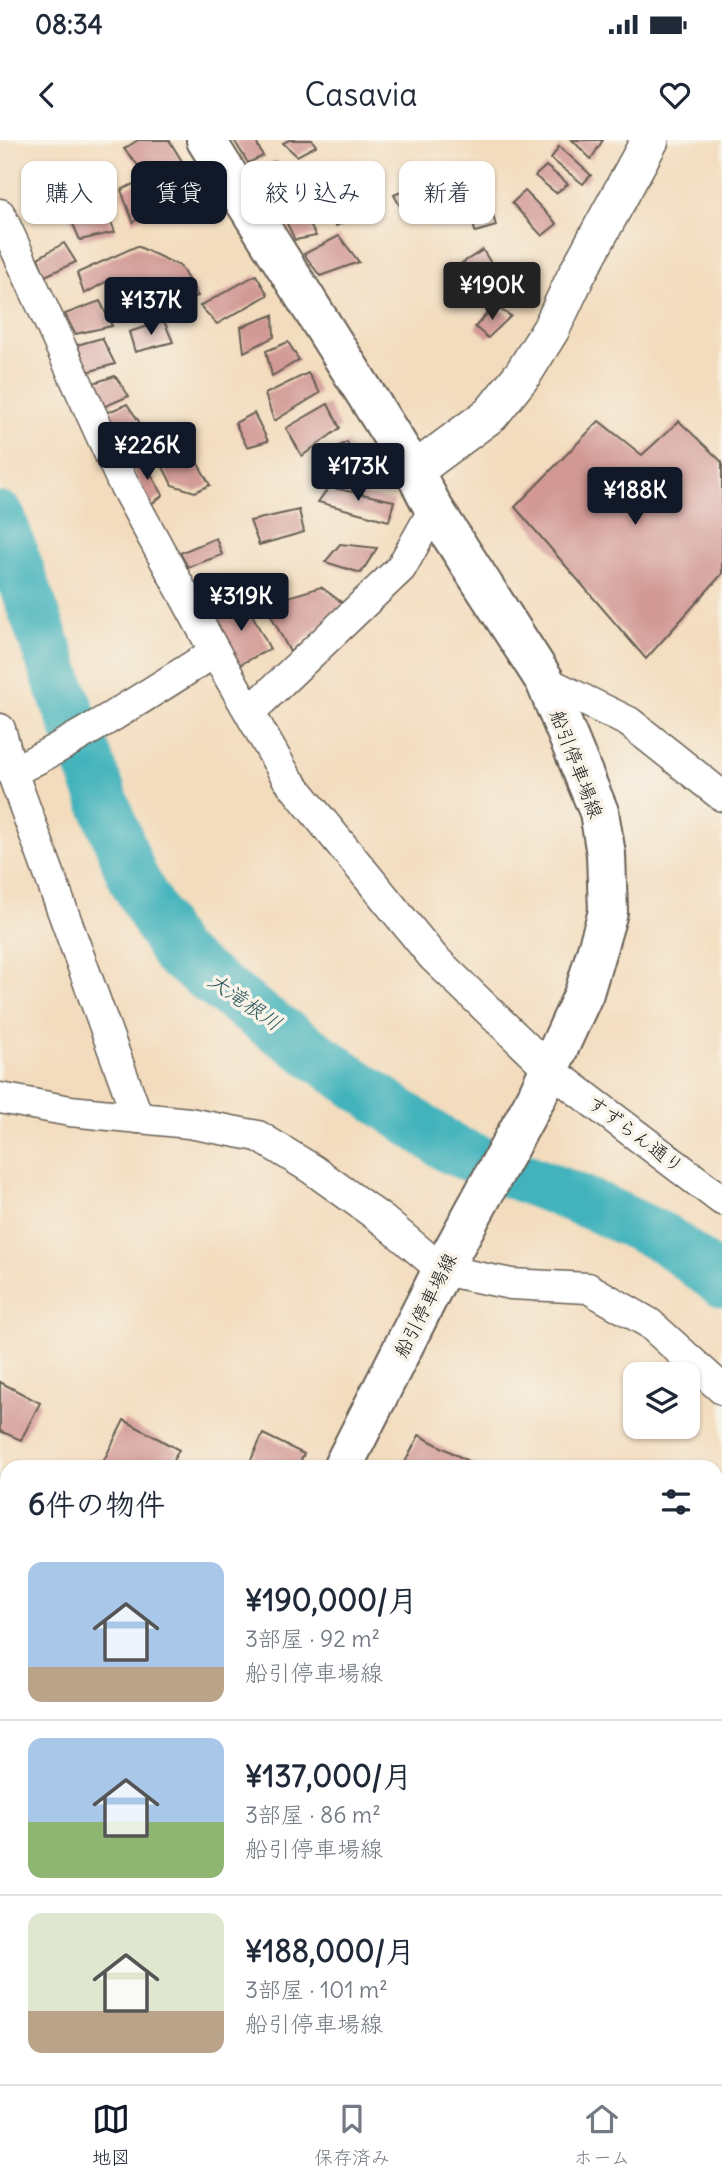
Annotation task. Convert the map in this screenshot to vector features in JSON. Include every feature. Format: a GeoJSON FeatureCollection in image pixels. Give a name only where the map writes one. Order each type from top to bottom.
{"type":"FeatureCollection","features":[{"type":"Feature","properties":{"kind":"main road","name":"船引停車場線"},"geometry":{"type":"LineString","coordinates":[[206,140],[545,681],[598,812],[606,854],[608,912],[584,993],[543,1082],[451,1254],[346,1460]]}},
{"type":"Feature","properties":{"kind":"street"},"geometry":{"type":"LineString","coordinates":[[414,471],[491,414],[523,374],[551,329],[576,276],[650,140]]}},
{"type":"Feature","properties":{"kind":"street","name":"すずらん通り"},"geometry":{"type":"LineString","coordinates":[[0,214],[121,479],[287,778],[374,887],[543,1082],[722,1200]]}},
{"type":"Feature","properties":{"kind":"street"},"geometry":{"type":"LineString","coordinates":[[250,712],[401,568],[435,509]]}},
{"type":"Feature","properties":{"kind":"street"},"geometry":{"type":"LineString","coordinates":[[12,772],[132,705],[215,652]]}},
{"type":"Feature","properties":{"kind":"street"},"geometry":{"type":"LineString","coordinates":[[545,681],[629,722],[722,796]]}},
{"type":"Feature","properties":{"kind":"street"},"geometry":{"type":"LineString","coordinates":[[0,729],[12,772],[138,1118]]}},
{"type":"Feature","properties":{"kind":"street"},"geometry":{"type":"LineString","coordinates":[[0,1098],[71,1111],[189,1123],[258,1136],[312,1169],[384,1221],[511,1284],[588,1288],[649,1323],[722,1389]]}},
{"type":"Feature","properties":{"kind":"building"},"geometry":{"type":"Polygon","coordinates":[[[138,140],[169,140],[182,161],[134,161],[124,149],[138,140]]]}},
{"type":"Feature","properties":{"kind":"building"},"geometry":{"type":"Polygon","coordinates":[[[234,140],[255,140],[263,156],[247,161],[234,140]]]}},
{"type":"Feature","properties":{"kind":"building"},"geometry":{"type":"Polygon","coordinates":[[[289,140],[312,140],[316,146],[297,156],[283,143],[289,140]]]}},
{"type":"Feature","properties":{"kind":"building"},"geometry":{"type":"Polygon","coordinates":[[[572,140],[603,140],[591,159],[572,140]]]}},
{"type":"Feature","properties":{"kind":"building"},"geometry":{"type":"Polygon","coordinates":[[[559,146],[591,175],[583,184],[551,159],[559,146]]]}},
{"type":"Feature","properties":{"kind":"building"},"geometry":{"type":"Polygon","coordinates":[[[546,166],[568,184],[556,193],[535,176],[546,166]]]}},
{"type":"Feature","properties":{"kind":"building"},"geometry":{"type":"Polygon","coordinates":[[[131,185],[131,217],[121,190],[131,185]]]}},
{"type":"Feature","properties":{"kind":"building"},"geometry":{"type":"Polygon","coordinates":[[[525,191],[557,224],[542,236],[512,203],[525,191]]]}},
{"type":"Feature","properties":{"kind":"building"},"geometry":{"type":"Polygon","coordinates":[[[495,222],[496,226],[475,232],[474,224],[495,222]]]}},
{"type":"Feature","properties":{"kind":"building"},"geometry":{"type":"Polygon","coordinates":[[[73,224],[112,224],[115,232],[80,240],[73,224]]]}},
{"type":"Feature","properties":{"kind":"building"},"geometry":{"type":"Polygon","coordinates":[[[287,224],[309,224],[316,236],[295,240],[287,224]]]}},
{"type":"Feature","properties":{"kind":"building"},"geometry":{"type":"Polygon","coordinates":[[[339,236],[359,262],[320,276],[304,254],[339,236]]]}},
{"type":"Feature","properties":{"kind":"building"},"geometry":{"type":"Polygon","coordinates":[[[64,243],[76,262],[45,276],[38,258],[64,243]]]}},
{"type":"Feature","properties":{"kind":"building"},"geometry":{"type":"Polygon","coordinates":[[[137,246],[180,266],[198,296],[129,312],[109,280],[84,294],[77,273],[137,246]]]}},
{"type":"Feature","properties":{"kind":"building"},"geometry":{"type":"Polygon","coordinates":[[[483,250],[492,265],[465,284],[459,265],[483,250]]]}},
{"type":"Feature","properties":{"kind":"building"},"geometry":{"type":"Polygon","coordinates":[[[256,275],[268,295],[217,324],[200,306],[256,275]]]}},
{"type":"Feature","properties":{"kind":"building"},"geometry":{"type":"Polygon","coordinates":[[[100,301],[112,326],[75,334],[65,314],[100,301]]]}},
{"type":"Feature","properties":{"kind":"building"},"geometry":{"type":"Polygon","coordinates":[[[494,306],[511,316],[488,338],[475,327],[494,306]]]}},
{"type":"Feature","properties":{"kind":"building"},"geometry":{"type":"Polygon","coordinates":[[[273,315],[274,337],[244,352],[241,327],[273,315]]]}},
{"type":"Feature","properties":{"kind":"building"},"geometry":{"type":"Polygon","coordinates":[[[164,321],[173,342],[135,352],[129,332],[164,321]]]}},
{"type":"Feature","properties":{"kind":"building"},"geometry":{"type":"Polygon","coordinates":[[[102,338],[115,364],[87,372],[77,345],[102,338]]]}},
{"type":"Feature","properties":{"kind":"building"},"geometry":{"type":"Polygon","coordinates":[[[288,342],[299,360],[272,376],[266,351],[288,342]]]}},
{"type":"Feature","properties":{"kind":"building"},"geometry":{"type":"Polygon","coordinates":[[[308,373],[320,393],[274,421],[265,394],[308,373]]]}},
{"type":"Feature","properties":{"kind":"building"},"geometry":{"type":"Polygon","coordinates":[[[115,376],[129,396],[101,408],[90,384],[115,376]]]}},
{"type":"Feature","properties":{"kind":"building"},"geometry":{"type":"Polygon","coordinates":[[[127,404],[148,435],[123,444],[104,414],[127,404]]]}},
{"type":"Feature","properties":{"kind":"building"},"geometry":{"type":"Polygon","coordinates":[[[328,404],[340,428],[302,456],[286,428],[328,404]]]}},
{"type":"Feature","properties":{"kind":"building"},"geometry":{"type":"Polygon","coordinates":[[[254,413],[268,441],[247,447],[235,423],[254,413]]]}},
{"type":"Feature","properties":{"kind":"building"},"geometry":{"type":"Polygon","coordinates":[[[599,421],[642,455],[679,421],[722,462],[722,574],[646,659],[515,507],[599,421]]]}},
{"type":"Feature","properties":{"kind":"building"},"geometry":{"type":"Polygon","coordinates":[[[347,442],[374,484],[321,470],[315,459],[347,442]]]}},
{"type":"Feature","properties":{"kind":"building"},"geometry":{"type":"Polygon","coordinates":[[[187,444],[210,485],[195,492],[172,485],[158,457],[187,444]]]}},
{"type":"Feature","properties":{"kind":"building"},"geometry":{"type":"Polygon","coordinates":[[[142,459],[163,495],[149,506],[131,465],[142,459]]]}},
{"type":"Feature","properties":{"kind":"building"},"geometry":{"type":"Polygon","coordinates":[[[329,487],[394,501],[389,521],[318,502],[329,487]]]}},
{"type":"Feature","properties":{"kind":"building"},"geometry":{"type":"Polygon","coordinates":[[[299,510],[304,532],[259,545],[250,521],[299,510]]]}},
{"type":"Feature","properties":{"kind":"building"},"geometry":{"type":"Polygon","coordinates":[[[216,538],[222,555],[188,567],[180,553],[216,538]]]}},
{"type":"Feature","properties":{"kind":"building"},"geometry":{"type":"Polygon","coordinates":[[[340,544],[377,548],[361,573],[325,562],[340,544]]]}},
{"type":"Feature","properties":{"kind":"building"},"geometry":{"type":"Polygon","coordinates":[[[321,587],[344,604],[290,652],[265,604],[321,587]]]}},
{"type":"Feature","properties":{"kind":"building"},"geometry":{"type":"Polygon","coordinates":[[[245,601],[270,649],[239,665],[210,617],[245,601]]]}},
{"type":"Feature","properties":{"kind":"building"},"geometry":{"type":"Polygon","coordinates":[[[0,1382],[40,1403],[21,1440],[0,1431],[0,1382]]]}},
{"type":"Feature","properties":{"kind":"building"},"geometry":{"type":"Polygon","coordinates":[[[124,1420],[179,1450],[173,1460],[104,1460],[124,1420]]]}},
{"type":"Feature","properties":{"kind":"building"},"geometry":{"type":"Polygon","coordinates":[[[263,1434],[304,1454],[301,1460],[251,1460],[263,1434]]]}},
{"type":"Feature","properties":{"kind":"building"},"geometry":{"type":"Polygon","coordinates":[[[419,1435],[466,1460],[406,1460],[419,1435]]]}},
{"type":"Feature","properties":{"kind":"waterway","name":"大滝根川"},"geometry":{"type":"LineString","coordinates":[[0,517],[132,876],[175,953],[259,1016],[451,1149],[599,1208],[665,1239],[722,1282]]}}]}
